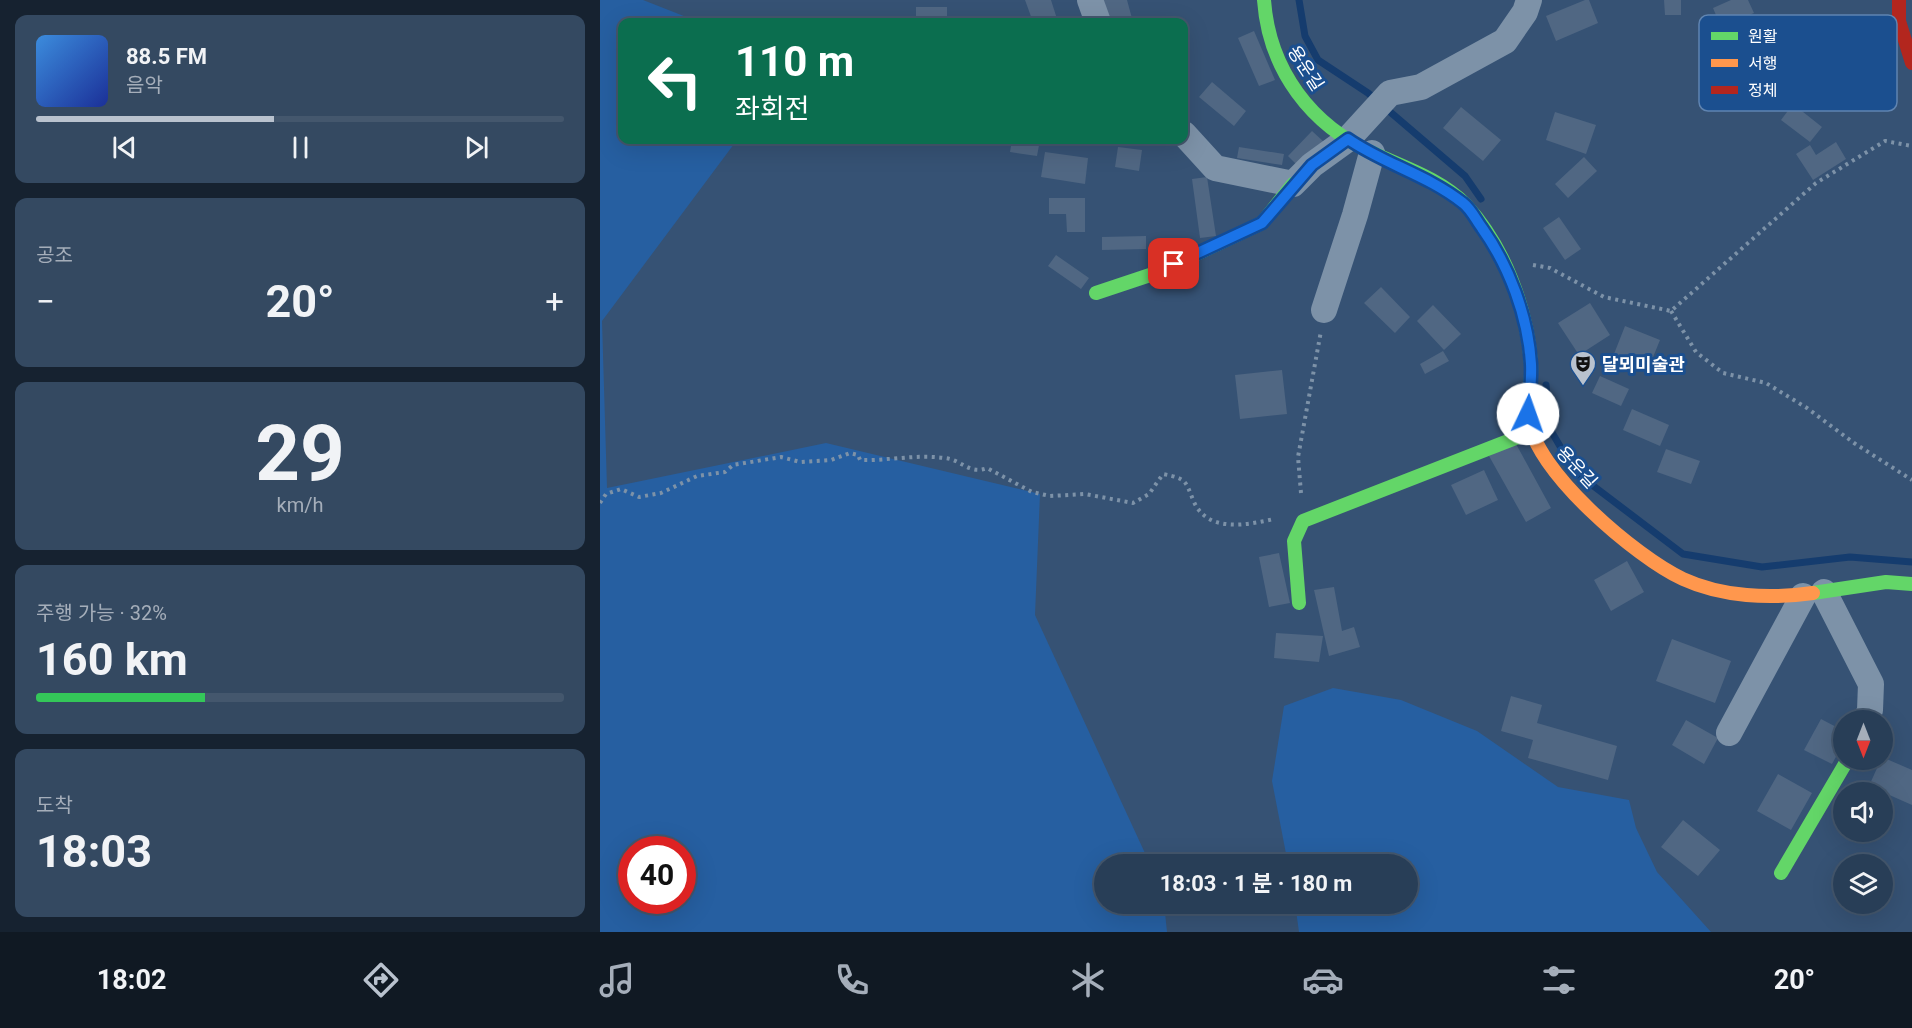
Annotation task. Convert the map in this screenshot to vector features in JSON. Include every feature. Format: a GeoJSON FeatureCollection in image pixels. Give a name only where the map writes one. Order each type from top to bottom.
{"type":"FeatureCollection","features":[{"type":"Feature","properties":{"kind":"street"},"geometry":{"type":"LineString","coordinates":[[1090,0],[1097,18]]}},
{"type":"Feature","properties":{"kind":"street","name":"용운길"},"geometry":{"type":"LineString","coordinates":[[1264,0],[1268,36],[1277,61],[1303,99],[1325,124],[1372,153],[1413,172],[1465,204],[1495,246],[1512,284],[1527,332],[1531,364],[1528,414],[1533,441],[1546,463],[1606,523],[1649,558],[1674,574],[1732,593],[1761,598],[1814,594],[1888,582],[1912,584]]}},
{"type":"Feature","properties":{"kind":"street"},"geometry":{"type":"LineString","coordinates":[[1096,293],[1156,273],[1262,223],[1293,184],[1312,165],[1348,139],[1390,93],[1421,87],[1505,41],[1525,12],[1529,0]]}},
{"type":"Feature","properties":{"kind":"street"},"geometry":{"type":"LineString","coordinates":[[1899,0],[1899,21],[1912,63]]}},
{"type":"Feature","properties":{"kind":"street"},"geometry":{"type":"LineString","coordinates":[[1188,138],[1215,168],[1293,184]]}},
{"type":"Feature","properties":{"kind":"street"},"geometry":{"type":"LineString","coordinates":[[1324,310],[1355,215],[1372,153]]}},
{"type":"Feature","properties":{"kind":"street"},"geometry":{"type":"LineString","coordinates":[[1299,603],[1294,541],[1303,521],[1531,432]]}},
{"type":"Feature","properties":{"kind":"street"},"geometry":{"type":"LineString","coordinates":[[1729,733],[1814,594],[1871,684],[1870,710]]}},
{"type":"Feature","properties":{"kind":"street"},"geometry":{"type":"LineString","coordinates":[[1781,873],[1842,770]]}},
{"type":"Feature","properties":{"kind":"path"},"geometry":{"type":"LineString","coordinates":[[1671,311],[1816,183],[1885,141],[1912,146]]}},
{"type":"Feature","properties":{"kind":"path"},"geometry":{"type":"LineString","coordinates":[[1530,264],[1550,268],[1604,297],[1671,311],[1696,352],[1723,373],[1766,383],[1807,408],[1854,443],[1912,480]]}},
{"type":"Feature","properties":{"kind":"path"},"geometry":{"type":"LineString","coordinates":[[600,503],[606,494],[621,489],[639,497],[661,493],[697,476],[725,472],[733,465],[781,458],[800,462],[831,460],[850,453],[858,455],[860,460],[946,458],[961,466],[979,471],[987,468],[1032,492],[1050,496],[1085,494],[1133,503],[1149,494],[1163,474],[1180,477],[1190,486],[1201,513],[1223,525],[1253,523],[1277,518],[1303,521],[1298,458],[1324,310]]}},
{"type":"Feature","properties":{"kind":"shaded area"},"geometry":{"type":"Polygon","coordinates":[[[600,0],[643,0],[689,18],[618,18],[618,144],[734,144],[602,321],[607,488],[826,443],[1040,494],[1035,615],[1145,854],[1094,854],[1094,914],[1165,914],[1167,932],[600,932],[600,0]]]}},
{"type":"Feature","properties":{"kind":"shaded area"},"geometry":{"type":"Polygon","coordinates":[[[1333,688],[1401,700],[1477,731],[1558,787],[1629,800],[1636,828],[1657,872],[1711,932],[1299,932],[1297,914],[1418,914],[1418,854],[1286,854],[1272,781],[1284,706],[1333,688]]]}},
{"type":"Feature","properties":{"kind":"building"},"geometry":{"type":"Polygon","coordinates":[[[1025,0],[1051,0],[1057,18],[1032,18],[1025,0]]]}},
{"type":"Feature","properties":{"kind":"building"},"geometry":{"type":"Polygon","coordinates":[[[1099,0],[1127,0],[1132,18],[1105,18],[1099,0]]]}},
{"type":"Feature","properties":{"kind":"building"},"geometry":{"type":"Polygon","coordinates":[[[1589,0],[1598,23],[1556,41],[1546,16],[1589,0]]]}},
{"type":"Feature","properties":{"kind":"building"},"geometry":{"type":"Polygon","coordinates":[[[1664,0],[1681,0],[1681,15],[1665,15],[1664,0]]]}},
{"type":"Feature","properties":{"kind":"building"},"geometry":{"type":"Polygon","coordinates":[[[1731,0],[1748,0],[1754,13],[1716,15],[1713,8],[1731,0]]]}},
{"type":"Feature","properties":{"kind":"building"},"geometry":{"type":"Polygon","coordinates":[[[916,7],[947,7],[947,18],[916,18],[916,7]]]}},
{"type":"Feature","properties":{"kind":"building"},"geometry":{"type":"Polygon","coordinates":[[[1254,31],[1275,80],[1259,86],[1238,38],[1254,31]]]}},
{"type":"Feature","properties":{"kind":"building"},"geometry":{"type":"Polygon","coordinates":[[[1212,82],[1246,111],[1234,126],[1199,97],[1212,82]]]}},
{"type":"Feature","properties":{"kind":"building"},"geometry":{"type":"Polygon","coordinates":[[[1461,107],[1501,140],[1483,161],[1443,128],[1461,107]]]}},
{"type":"Feature","properties":{"kind":"building"},"geometry":{"type":"Polygon","coordinates":[[[1788,111],[1802,111],[1822,127],[1810,142],[1781,120],[1788,111]]]}},
{"type":"Feature","properties":{"kind":"building"},"geometry":{"type":"Polygon","coordinates":[[[1555,112],[1596,125],[1586,154],[1546,140],[1555,112]]]}},
{"type":"Feature","properties":{"kind":"building"},"geometry":{"type":"Polygon","coordinates":[[[1312,131],[1324,142],[1299,167],[1288,156],[1312,131]]]}},
{"type":"Feature","properties":{"kind":"building"},"geometry":{"type":"Polygon","coordinates":[[[1836,142],[1846,159],[1813,180],[1796,154],[1810,145],[1816,155],[1836,142]]]}},
{"type":"Feature","properties":{"kind":"building"},"geometry":{"type":"Polygon","coordinates":[[[1011,144],[1039,144],[1037,156],[1010,152],[1011,144]]]}},
{"type":"Feature","properties":{"kind":"building"},"geometry":{"type":"Polygon","coordinates":[[[1118,147],[1142,150],[1139,171],[1115,167],[1118,147]]]}},
{"type":"Feature","properties":{"kind":"building"},"geometry":{"type":"Polygon","coordinates":[[[1239,147],[1284,154],[1282,165],[1237,158],[1239,147]]]}},
{"type":"Feature","properties":{"kind":"building"},"geometry":{"type":"Polygon","coordinates":[[[1045,152],[1088,158],[1085,184],[1041,177],[1045,152]]]}},
{"type":"Feature","properties":{"kind":"building"},"geometry":{"type":"Polygon","coordinates":[[[1584,157],[1597,171],[1568,198],[1555,184],[1584,157]]]}},
{"type":"Feature","properties":{"kind":"building"},"geometry":{"type":"Polygon","coordinates":[[[1207,177],[1216,236],[1200,238],[1192,179],[1207,177]]]}},
{"type":"Feature","properties":{"kind":"building"},"geometry":{"type":"Polygon","coordinates":[[[1049,198],[1085,198],[1085,232],[1067,232],[1066,214],[1049,214],[1049,198]]]}},
{"type":"Feature","properties":{"kind":"building"},"geometry":{"type":"Polygon","coordinates":[[[1559,217],[1581,249],[1565,260],[1543,228],[1559,217]]]}},
{"type":"Feature","properties":{"kind":"building"},"geometry":{"type":"Polygon","coordinates":[[[1146,236],[1146,249],[1102,250],[1102,237],[1146,236]]]}},
{"type":"Feature","properties":{"kind":"building"},"geometry":{"type":"Polygon","coordinates":[[[1056,255],[1089,278],[1081,289],[1048,266],[1056,255]]]}},
{"type":"Feature","properties":{"kind":"building"},"geometry":{"type":"Polygon","coordinates":[[[1381,287],[1410,317],[1395,333],[1364,303],[1381,287]]]}},
{"type":"Feature","properties":{"kind":"building"},"geometry":{"type":"Polygon","coordinates":[[[1590,303],[1610,335],[1579,355],[1558,323],[1590,303]]]}},
{"type":"Feature","properties":{"kind":"building"},"geometry":{"type":"Polygon","coordinates":[[[1433,305],[1461,334],[1444,350],[1417,321],[1433,305]]]}},
{"type":"Feature","properties":{"kind":"building"},"geometry":{"type":"Polygon","coordinates":[[[1625,326],[1660,340],[1649,367],[1614,354],[1625,326]]]}},
{"type":"Feature","properties":{"kind":"building"},"geometry":{"type":"Polygon","coordinates":[[[1443,351],[1449,361],[1425,374],[1420,364],[1443,351]]]}},
{"type":"Feature","properties":{"kind":"building"},"geometry":{"type":"Polygon","coordinates":[[[1282,370],[1287,414],[1240,419],[1235,375],[1282,370]]]}},
{"type":"Feature","properties":{"kind":"building"},"geometry":{"type":"Polygon","coordinates":[[[1600,376],[1629,389],[1621,406],[1592,393],[1600,376]]]}},
{"type":"Feature","properties":{"kind":"building"},"geometry":{"type":"Polygon","coordinates":[[[1632,409],[1669,425],[1660,446],[1623,430],[1632,409]]]}},
{"type":"Feature","properties":{"kind":"building"},"geometry":{"type":"Polygon","coordinates":[[[1515,442],[1551,508],[1526,522],[1489,456],[1515,442]]]}},
{"type":"Feature","properties":{"kind":"building"},"geometry":{"type":"Polygon","coordinates":[[[1666,449],[1700,461],[1691,484],[1657,472],[1666,449]]]}},
{"type":"Feature","properties":{"kind":"building"},"geometry":{"type":"Polygon","coordinates":[[[1484,470],[1498,500],[1466,515],[1451,485],[1484,470]]]}},
{"type":"Feature","properties":{"kind":"building"},"geometry":{"type":"Polygon","coordinates":[[[1279,553],[1290,603],[1269,607],[1259,557],[1279,553]]]}},
{"type":"Feature","properties":{"kind":"building"},"geometry":{"type":"Polygon","coordinates":[[[1627,561],[1644,592],[1611,611],[1594,580],[1627,561]]]}},
{"type":"Feature","properties":{"kind":"building"},"geometry":{"type":"Polygon","coordinates":[[[1334,587],[1342,631],[1354,627],[1360,647],[1329,656],[1314,590],[1334,587]]]}},
{"type":"Feature","properties":{"kind":"building"},"geometry":{"type":"Polygon","coordinates":[[[1276,633],[1323,636],[1319,662],[1274,658],[1276,633]]]}},
{"type":"Feature","properties":{"kind":"building"},"geometry":{"type":"Polygon","coordinates":[[[1672,639],[1731,661],[1715,703],[1656,681],[1672,639]]]}},
{"type":"Feature","properties":{"kind":"building"},"geometry":{"type":"Polygon","coordinates":[[[1511,696],[1542,705],[1537,723],[1617,746],[1608,780],[1528,758],[1533,740],[1501,731],[1511,696]]]}},
{"type":"Feature","properties":{"kind":"building"},"geometry":{"type":"Polygon","coordinates":[[[1821,719],[1833,725],[1832,764],[1804,750],[1821,719]]]}},
{"type":"Feature","properties":{"kind":"building"},"geometry":{"type":"Polygon","coordinates":[[[1686,720],[1718,738],[1704,764],[1672,745],[1686,720]]]}},
{"type":"Feature","properties":{"kind":"building"},"geometry":{"type":"Polygon","coordinates":[[[1893,762],[1912,770],[1912,805],[1893,797],[1893,782],[1871,782],[1876,770],[1893,770],[1893,762]]]}},
{"type":"Feature","properties":{"kind":"building"},"geometry":{"type":"Polygon","coordinates":[[[1778,774],[1812,793],[1791,830],[1757,811],[1778,774]]]}},
{"type":"Feature","properties":{"kind":"building"},"geometry":{"type":"Polygon","coordinates":[[[1683,820],[1720,850],[1698,876],[1661,847],[1683,820]]]}},
{"type":"Feature","properties":{"kind":"waterway"},"geometry":{"type":"LineString","coordinates":[[1299,0],[1305,36],[1318,60],[1368,93],[1465,176],[1481,199]]}},
{"type":"Feature","properties":{"kind":"waterway"},"geometry":{"type":"LineString","coordinates":[[1546,385],[1550,429],[1575,472],[1683,554],[1762,567],[1850,557],[1912,562]]}},
{"type":"Feature","properties":{"kind":"traffic: fast"},"geometry":{"type":"LineString","coordinates":[[1264,0],[1274,50],[1297,93],[1313,111],[1331,128],[1352,142],[1446,188],[1466,205],[1492,239],[1519,300],[1529,342],[1531,363],[1529,418]]}},
{"type":"Feature","properties":{"kind":"traffic: fast"},"geometry":{"type":"LineString","coordinates":[[1096,293],[1156,273],[1262,223],[1293,184]]}},
{"type":"Feature","properties":{"kind":"traffic: fast"},"geometry":{"type":"LineString","coordinates":[[1299,603],[1294,541],[1303,521],[1531,432]]}},
{"type":"Feature","properties":{"kind":"traffic: fast"},"geometry":{"type":"LineString","coordinates":[[1813,593],[1886,582],[1912,584]]}},
{"type":"Feature","properties":{"kind":"traffic: fast"},"geometry":{"type":"LineString","coordinates":[[1781,873],[1842,770]]}},
{"type":"Feature","properties":{"kind":"traffic: slow"},"geometry":{"type":"LineString","coordinates":[[1529,418],[1535,439],[1548,462],[1567,486],[1615,532],[1663,568],[1698,585],[1730,593],[1763,596],[1813,593]]}},
{"type":"Feature","properties":{"kind":"traffic: jam"},"geometry":{"type":"LineString","coordinates":[[1899,0],[1899,21],[1912,63]]}},
{"type":"Feature","properties":{"kind":"place","name":"달뫼미술관"},"geometry":{"type":"Point","coordinates":[1583,387]}},
{"type":"Feature","properties":{"kind":"route"},"geometry":{"type":"LineString","coordinates":[[1174,264],[1262,223],[1293,184],[1312,165],[1348,139],[1362,149],[1413,172],[1465,204],[1495,246],[1512,284],[1527,332],[1531,364],[1528,414]]}}]}
